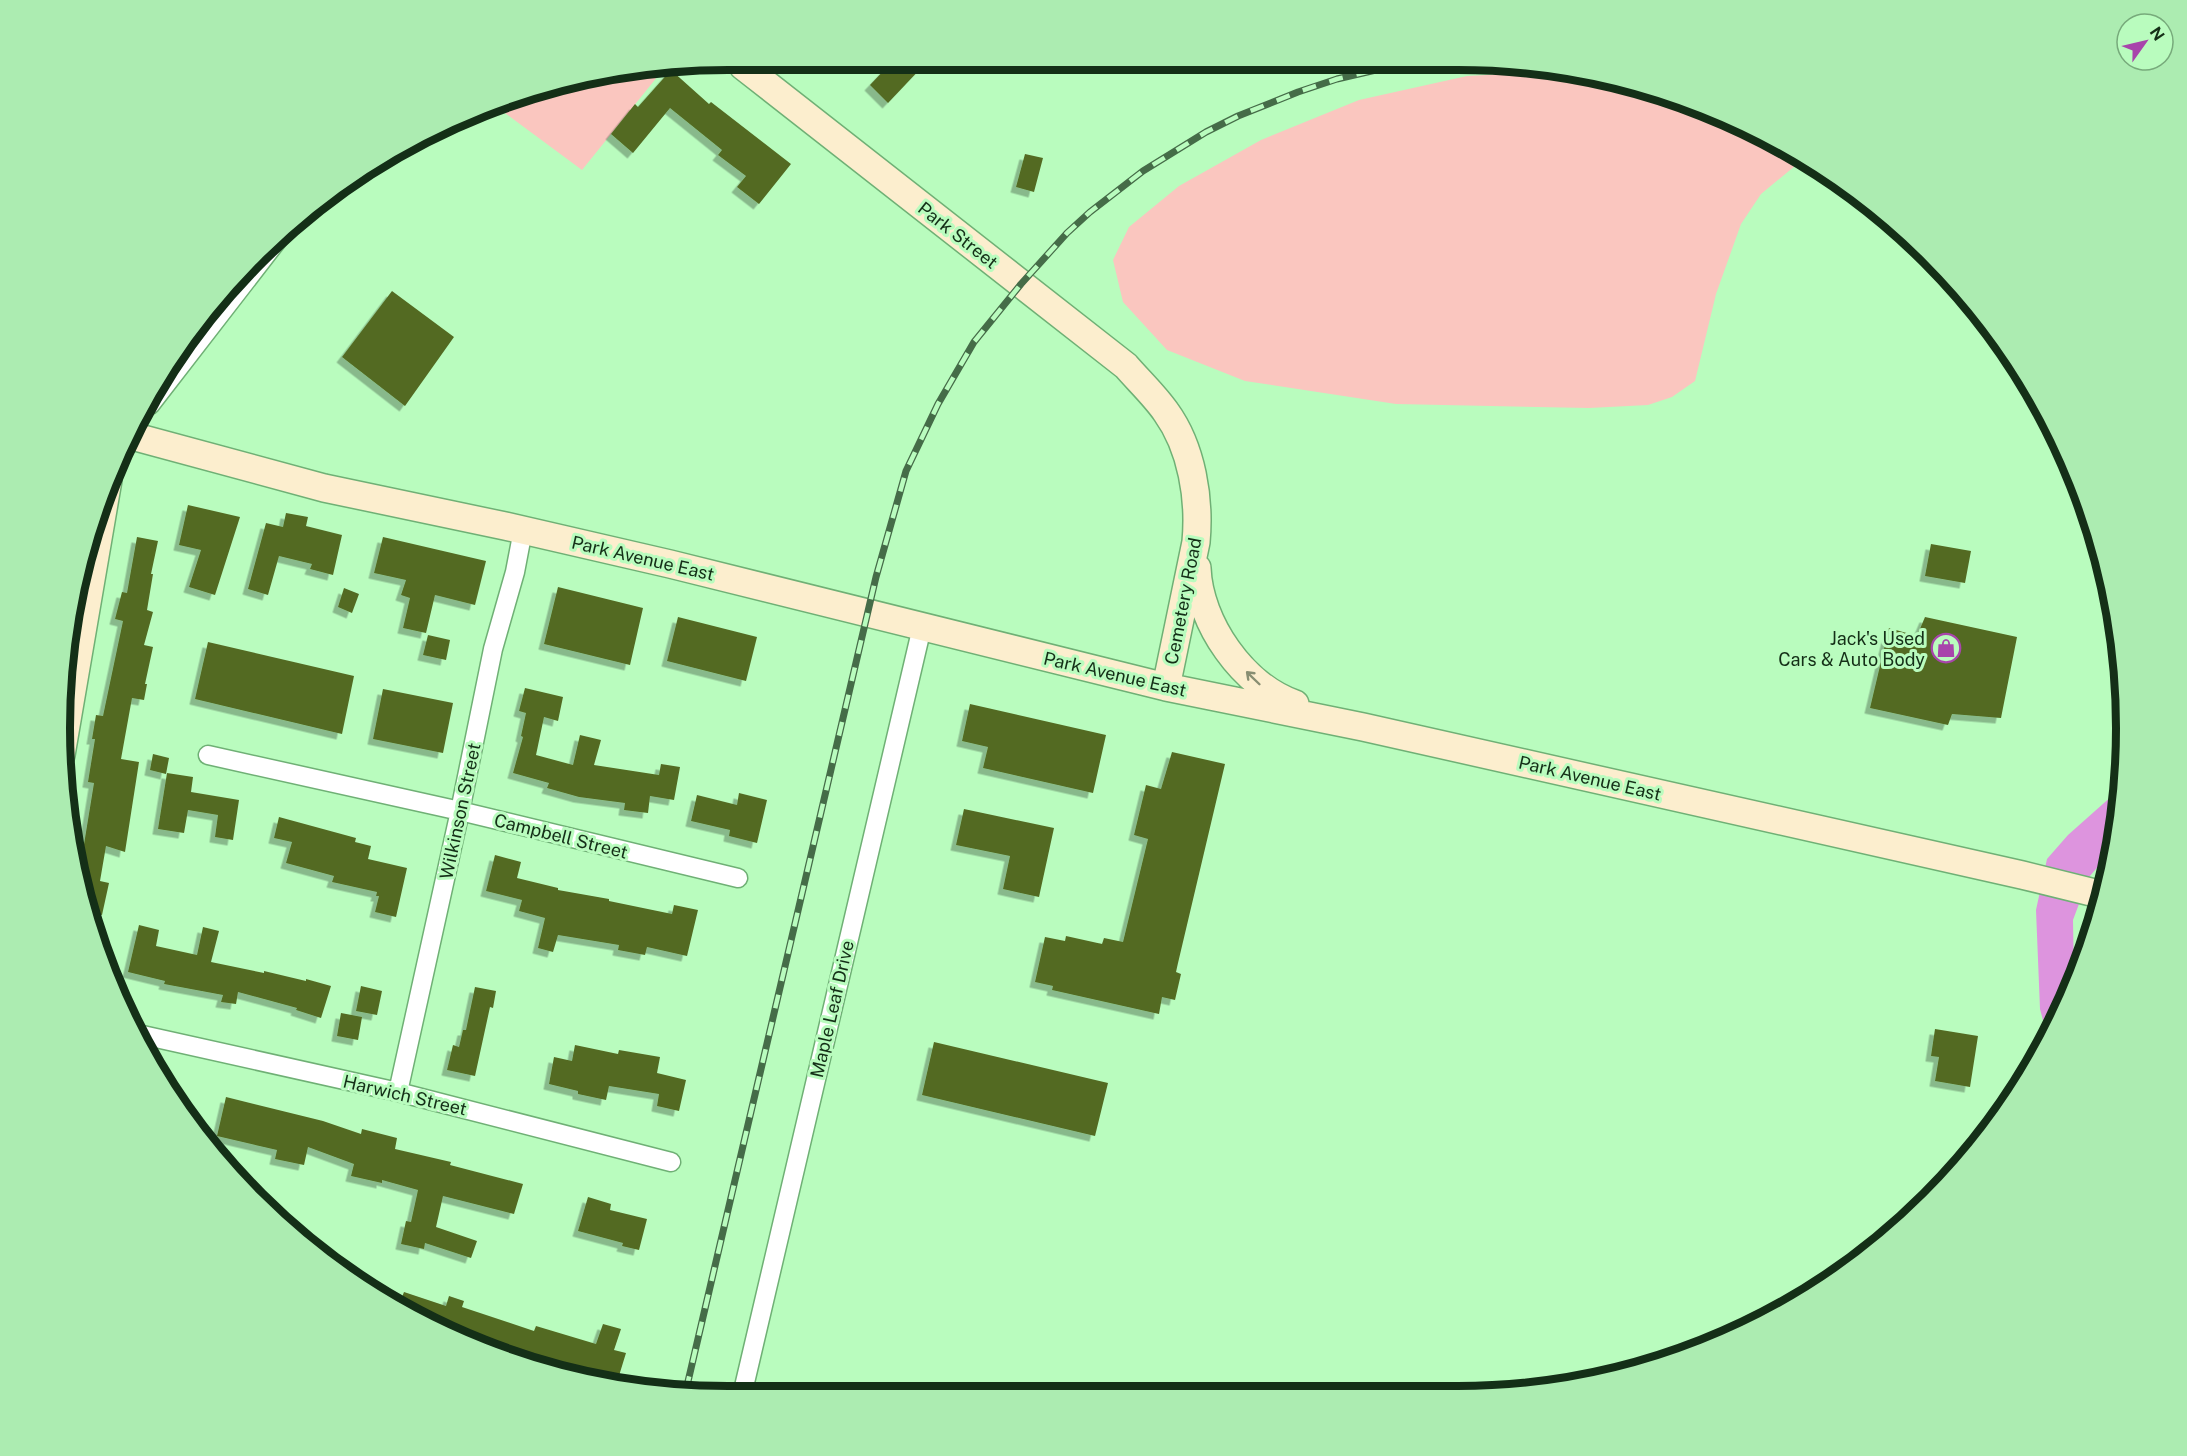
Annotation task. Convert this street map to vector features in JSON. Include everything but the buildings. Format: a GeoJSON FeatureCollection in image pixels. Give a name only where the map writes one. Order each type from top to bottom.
{"type":"FeatureCollection","features":[{"type":"Feature","properties":{"kind":"main road","name":"Park Street"},"geometry":{"type":"LineString","coordinates":[[748,70],[1126,366],[1167,412]]}},
{"type":"Feature","properties":{"kind":"main road","name":"Cemetery Road"},"geometry":{"type":"LineString","coordinates":[[1166,687],[1196,543],[1197,518],[1193,480],[1180,437],[1167,412]]}},
{"type":"Feature","properties":{"kind":"main road","name":"Park Avenue East"},"geometry":{"type":"LineString","coordinates":[[138,438],[324,488],[670,564],[1166,687],[1363,727],[2095,893]]}},
{"type":"Feature","properties":{"kind":"main road"},"geometry":{"type":"LineString","coordinates":[[71,699],[98,542]]}},
{"type":"Feature","properties":{"kind":"main road"},"geometry":{"type":"LineString","coordinates":[[1196,543],[1198,587],[1205,607],[1215,628],[1240,665],[1257,683],[1279,698],[1363,727]]}},
{"type":"Feature","properties":{"kind":"street"},"geometry":{"type":"LineString","coordinates":[[175,372],[245,283]]}},
{"type":"Feature","properties":{"kind":"street","name":"Wilkinson Street"},"geometry":{"type":"LineString","coordinates":[[398,1092],[493,649],[515,572],[523,530]]}},
{"type":"Feature","properties":{"kind":"street","name":"Maple Leaf Drive"},"geometry":{"type":"LineString","coordinates":[[744,1386],[922,627]]}},
{"type":"Feature","properties":{"kind":"street","name":"Campbell Street"},"geometry":{"type":"LineString","coordinates":[[208,755],[460,811],[738,878]]}},
{"type":"Feature","properties":{"kind":"street","name":"Harwich Street"},"geometry":{"type":"LineString","coordinates":[[147,1036],[398,1092],[671,1162]]}},
{"type":"Feature","properties":{"kind":"shaded area"},"geometry":{"type":"Polygon","coordinates":[[[1518,73],[1545,76],[1629,93],[1670,105],[1711,121],[1750,138],[1796,164],[1761,194],[1741,224],[1716,294],[1695,381],[1672,397],[1648,405],[1589,408],[1396,404],[1245,381],[1167,350],[1123,302],[1113,260],[1129,227],[1179,186],[1261,140],[1359,100],[1467,76],[1518,73]]]}},
{"type":"Feature","properties":{"kind":"shaded area"},"geometry":{"type":"Polygon","coordinates":[[[659,74],[582,170],[502,111],[558,93],[600,83],[659,74]]]}},
{"type":"Feature","properties":{"kind":"shaded area"},"geometry":{"type":"Polygon","coordinates":[[[2113,795],[2103,861],[2089,877],[2073,920],[2074,960],[2045,1027],[2040,1009],[2036,910],[2047,859],[2068,835],[2113,795]]]}},
{"type":"Feature","properties":{"kind":"railway"},"geometry":{"type":"LineString","coordinates":[[687,1384],[876,577],[906,471],[938,404],[974,342],[1021,284],[1067,233],[1143,171],[1206,132],[1238,116],[1298,92],[1337,79],[1376,70]]}},
{"type":"Feature","properties":{"kind":"place","name":"Jack's Used Cars & Auto Body"},"geometry":{"type":"Point","coordinates":[1946,648]}}]}
